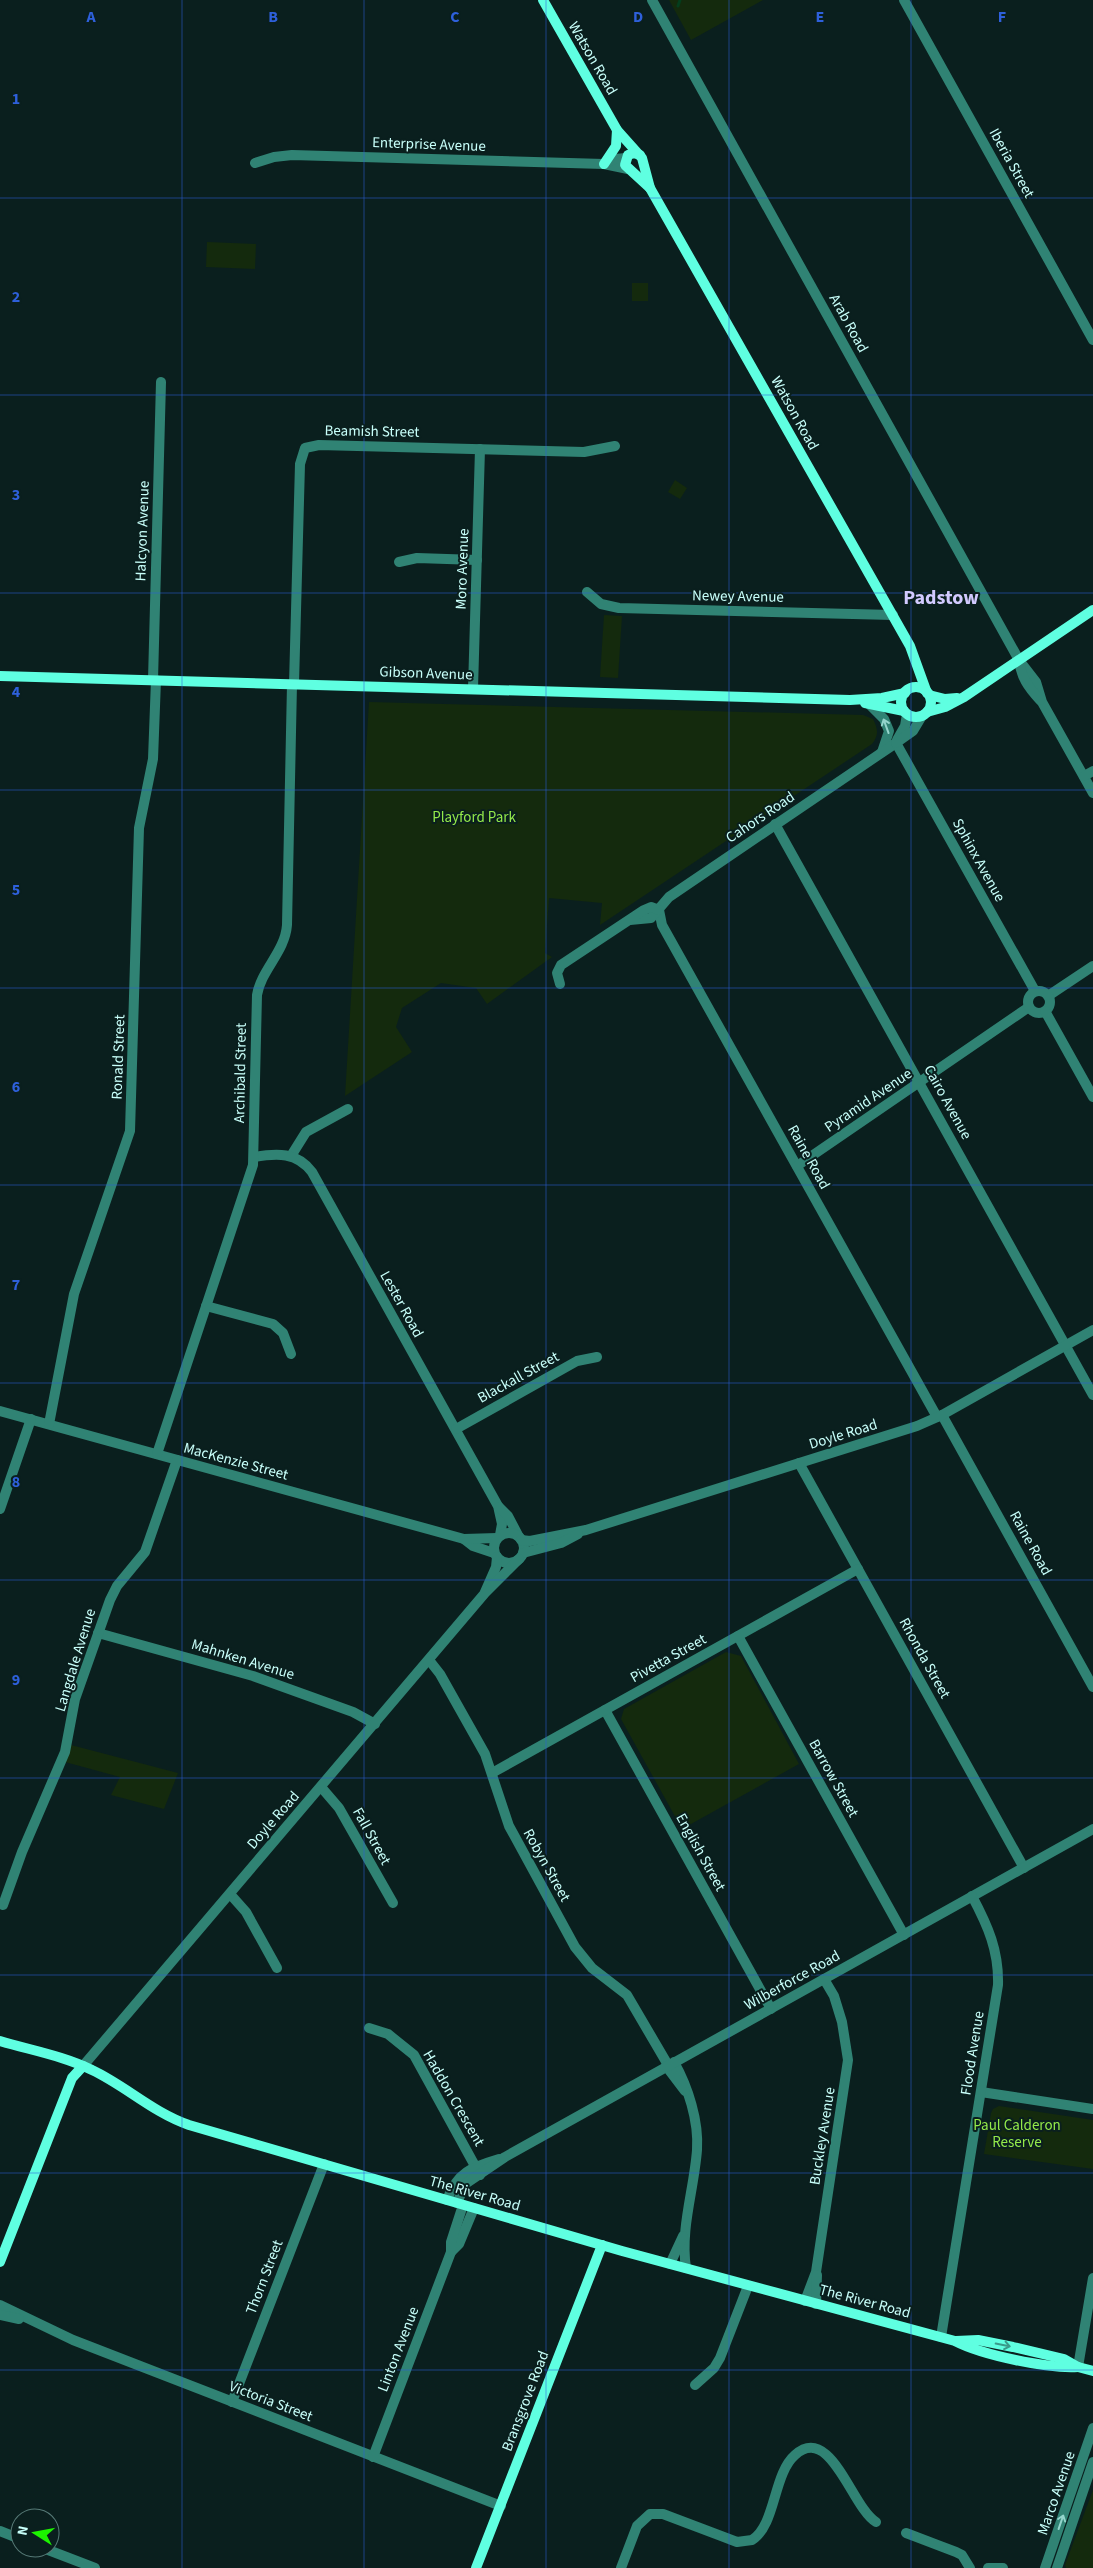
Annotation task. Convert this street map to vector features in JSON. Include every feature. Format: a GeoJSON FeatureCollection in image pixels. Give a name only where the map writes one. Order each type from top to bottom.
{"type":"FeatureCollection","features":[{"type":"Feature","properties":{"kind":"main road","name":"Watson Road"},"geometry":{"type":"LineString","coordinates":[[543,0],[617,130],[641,158],[650,188],[914,653],[928,694]]}},
{"type":"Feature","properties":{"kind":"main road","name":"Watson Road"},"geometry":{"type":"LineString","coordinates":[[617,130],[626,157]]}},
{"type":"Feature","properties":{"kind":"main road"},"geometry":{"type":"LineString","coordinates":[[604,164],[616,146],[617,130]]}},
{"type":"Feature","properties":{"kind":"main road"},"geometry":{"type":"LineString","coordinates":[[634,153],[641,158],[639,170],[629,170],[625,165],[626,157],[634,153]]}},
{"type":"Feature","properties":{"kind":"main road","name":"Watson Road"},"geometry":{"type":"LineString","coordinates":[[629,170],[650,188]]}},
{"type":"Feature","properties":{"kind":"main road"},"geometry":{"type":"LineString","coordinates":[[964,697],[945,699],[928,694],[921,688],[908,691],[901,702],[905,712],[916,717],[945,707],[964,697],[1093,610]]}},
{"type":"Feature","properties":{"kind":"main road","name":"Watson Road"},"geometry":{"type":"LineString","coordinates":[[908,691],[915,676],[914,653]]}},
{"type":"Feature","properties":{"kind":"main road","name":"Gibson Avenue"},"geometry":{"type":"LineString","coordinates":[[0,676],[850,700],[882,698],[908,691]]}},
{"type":"Feature","properties":{"kind":"main road"},"geometry":{"type":"LineString","coordinates":[[924,714],[931,705],[928,694]]}},
{"type":"Feature","properties":{"kind":"main road","name":"Gibson Avenue"},"geometry":{"type":"LineString","coordinates":[[850,700],[905,712]]}},
{"type":"Feature","properties":{"kind":"main road","name":"The River Road"},"geometry":{"type":"LineString","coordinates":[[0,2041],[83,2066],[171,2118],[456,2203],[748,2286],[955,2341],[978,2340],[1064,2359],[1078,2367],[1093,2371]]}},
{"type":"Feature","properties":{"kind":"main road"},"geometry":{"type":"LineString","coordinates":[[0,2262],[72,2078],[83,2066]]}},
{"type":"Feature","properties":{"kind":"main road","name":"Bransgrove Road"},"geometry":{"type":"LineString","coordinates":[[476,2568],[602,2245]]}},
{"type":"Feature","properties":{"kind":"street","name":"Arab Road"},"geometry":{"type":"LineString","coordinates":[[652,0],[1019,660],[1036,682],[1042,702],[1088,774],[1093,793]]}},
{"type":"Feature","properties":{"kind":"street","name":"Iberia Street"},"geometry":{"type":"LineString","coordinates":[[904,0],[1093,340]]}},
{"type":"Feature","properties":{"kind":"street","name":"Enterprise Avenue"},"geometry":{"type":"LineString","coordinates":[[255,163],[274,157],[292,155],[604,164],[629,170]]}},
{"type":"Feature","properties":{"kind":"street","name":"Enterprise Avenue"},"geometry":{"type":"LineString","coordinates":[[604,164],[626,157]]}},
{"type":"Feature","properties":{"kind":"street","name":"Halcyon Avenue"},"geometry":{"type":"LineString","coordinates":[[154,680],[161,382]]}},
{"type":"Feature","properties":{"kind":"street","name":"Beamish Street"},"geometry":{"type":"LineString","coordinates":[[293,684],[300,464],[305,448],[319,445],[584,452],[615,446]]}},
{"type":"Feature","properties":{"kind":"street","name":"Moro Avenue"},"geometry":{"type":"LineString","coordinates":[[473,689],[480,449]]}},
{"type":"Feature","properties":{"kind":"street"},"geometry":{"type":"LineString","coordinates":[[399,562],[416,558],[477,560]]}},
{"type":"Feature","properties":{"kind":"street","name":"Newey Avenue"},"geometry":{"type":"LineString","coordinates":[[587,592],[601,604],[619,608],[893,615]]}},
{"type":"Feature","properties":{"kind":"street","name":"Ronald Street"},"geometry":{"type":"LineString","coordinates":[[49,1424],[74,1294],[130,1130],[139,828],[153,758],[154,680]]}},
{"type":"Feature","properties":{"kind":"street","name":"Archibald Street"},"geometry":{"type":"LineString","coordinates":[[157,1454],[254,1157],[257,995],[261,982],[284,940],[287,925],[293,684]]}},
{"type":"Feature","properties":{"kind":"street"},"geometry":{"type":"LineString","coordinates":[[869,704],[884,719],[889,731],[882,752]]}},
{"type":"Feature","properties":{"kind":"street"},"geometry":{"type":"LineString","coordinates":[[896,743],[905,726],[905,712]]}},
{"type":"Feature","properties":{"kind":"street","name":"Cahors Road"},"geometry":{"type":"LineString","coordinates":[[659,910],[669,897],[913,731],[924,714]]}},
{"type":"Feature","properties":{"kind":"street","name":"Sphinx Avenue"},"geometry":{"type":"LineString","coordinates":[[896,743],[1035,991]]}},
{"type":"Feature","properties":{"kind":"street","name":"Cairo Avenue"},"geometry":{"type":"LineString","coordinates":[[775,824],[1093,1395]]}},
{"type":"Feature","properties":{"kind":"street"},"geometry":{"type":"LineString","coordinates":[[560,984],[557,973],[561,965],[651,907],[659,910]]}},
{"type":"Feature","properties":{"kind":"street","name":"Raine Road"},"geometry":{"type":"LineString","coordinates":[[659,910],[662,925],[1093,1687]]}},
{"type":"Feature","properties":{"kind":"street"},"geometry":{"type":"LineString","coordinates":[[1048,996],[1093,966]]}},
{"type":"Feature","properties":{"kind":"street"},"geometry":{"type":"LineString","coordinates":[[1035,991],[1042,991],[1048,996],[1050,1002],[1045,1011],[1034,1012],[1029,1007],[1029,996],[1035,991]]}},
{"type":"Feature","properties":{"kind":"street","name":"Pyramid Avenue"},"geometry":{"type":"LineString","coordinates":[[797,1166],[1029,1007]]}},
{"type":"Feature","properties":{"kind":"street"},"geometry":{"type":"LineString","coordinates":[[1045,1011],[1093,1097]]}},
{"type":"Feature","properties":{"kind":"street"},"geometry":{"type":"LineString","coordinates":[[254,1157],[273,1154],[291,1156],[306,1132],[348,1109]]}},
{"type":"Feature","properties":{"kind":"street","name":"Lester Road"},"geometry":{"type":"LineString","coordinates":[[291,1156],[304,1164],[315,1178],[498,1506],[508,1516],[520,1538]]}},
{"type":"Feature","properties":{"kind":"street"},"geometry":{"type":"LineString","coordinates":[[206,1306],[273,1324],[283,1333],[291,1354]]}},
{"type":"Feature","properties":{"kind":"street","name":"Doyle Road"},"geometry":{"type":"LineString","coordinates":[[520,1538],[530,1541],[586,1530],[917,1426],[939,1416],[1093,1330]]}},
{"type":"Feature","properties":{"kind":"street","name":"Blackall Street"},"geometry":{"type":"LineString","coordinates":[[456,1430],[577,1361],[597,1357]]}},
{"type":"Feature","properties":{"kind":"street","name":"MacKenzie Street"},"geometry":{"type":"LineString","coordinates":[[0,1411],[464,1539],[499,1536]]}},
{"type":"Feature","properties":{"kind":"street"},"geometry":{"type":"LineString","coordinates":[[0,1509],[31,1420]]}},
{"type":"Feature","properties":{"kind":"street","name":"Langdale Avenue"},"geometry":{"type":"LineString","coordinates":[[3,1905],[22,1852],[65,1752],[75,1699],[113,1592],[144,1552],[177,1460]]}},
{"type":"Feature","properties":{"kind":"street","name":"Rhonda Street"},"geometry":{"type":"LineString","coordinates":[[799,1463],[1024,1868]]}},
{"type":"Feature","properties":{"kind":"street","name":"Lester Road"},"geometry":{"type":"LineString","coordinates":[[498,1506],[502,1524],[499,1536]]}},
{"type":"Feature","properties":{"kind":"street","name":"Doyle Road"},"geometry":{"type":"LineString","coordinates":[[83,2066],[485,1593],[521,1556],[561,1543],[586,1530]]}},
{"type":"Feature","properties":{"kind":"street"},"geometry":{"type":"LineString","coordinates":[[510,1533],[520,1538],[521,1556],[508,1563],[496,1555],[494,1546],[499,1536],[510,1533]]}},
{"type":"Feature","properties":{"kind":"street","name":"MacKenzie Street"},"geometry":{"type":"LineString","coordinates":[[464,1539],[473,1546],[496,1555]]}},
{"type":"Feature","properties":{"kind":"street","name":"Doyle Road"},"geometry":{"type":"LineString","coordinates":[[485,1593],[496,1567],[496,1555]]}},
{"type":"Feature","properties":{"kind":"street","name":"Pivetta Street"},"geometry":{"type":"LineString","coordinates":[[492,1773],[858,1569]]}},
{"type":"Feature","properties":{"kind":"street","name":"Mahnken Avenue"},"geometry":{"type":"LineString","coordinates":[[98,1633],[259,1678],[353,1712],[375,1724]]}},
{"type":"Feature","properties":{"kind":"street","name":"Barrow Street"},"geometry":{"type":"LineString","coordinates":[[738,1636],[904,1934]]}},
{"type":"Feature","properties":{"kind":"street","name":"Robyn Street"},"geometry":{"type":"LineString","coordinates":[[429,1660],[440,1674],[480,1746],[492,1773],[508,1826],[575,1947],[592,1968],[627,1996],[685,2092],[694,2118],[697,2140],[685,2233]]}},
{"type":"Feature","properties":{"kind":"street","name":"English Street"},"geometry":{"type":"LineString","coordinates":[[605,1710],[771,2008]]}},
{"type":"Feature","properties":{"kind":"street","name":"Fall Street"},"geometry":{"type":"LineString","coordinates":[[321,1787],[339,1808],[393,1903]]}},
{"type":"Feature","properties":{"kind":"street","name":"Wilberforce Road"},"geometry":{"type":"LineString","coordinates":[[456,2203],[457,2178],[478,2171],[505,2157],[1093,1829]]}},
{"type":"Feature","properties":{"kind":"street"},"geometry":{"type":"LineString","coordinates":[[230,1894],[246,1912],[277,1968]]}},
{"type":"Feature","properties":{"kind":"street","name":"Flood Avenue"},"geometry":{"type":"LineString","coordinates":[[941,2337],[982,2092],[998,1973],[992,1937],[972,1896]]}},
{"type":"Feature","properties":{"kind":"street","name":"Buckley Avenue"},"geometry":{"type":"LineString","coordinates":[[816,2304],[816,2272],[848,2060],[845,2033],[836,2006],[828,1999],[821,1980]]}},
{"type":"Feature","properties":{"kind":"street","name":"Haddon Crescent"},"geometry":{"type":"LineString","coordinates":[[370,2028],[388,2034],[414,2055],[478,2171]]}},
{"type":"Feature","properties":{"kind":"street"},"geometry":{"type":"LineString","coordinates":[[982,2092],[1093,2109]]}},
{"type":"Feature","properties":{"kind":"street","name":"Thorn Street"},"geometry":{"type":"LineString","coordinates":[[232,2402],[324,2164]]}},
{"type":"Feature","properties":{"kind":"street","name":"Linton Avenue"},"geometry":{"type":"LineString","coordinates":[[373,2457],[451,2252],[456,2203]]}},
{"type":"Feature","properties":{"kind":"street","name":"Linton Avenue"},"geometry":{"type":"LineString","coordinates":[[451,2252],[459,2244],[474,2208]]}},
{"type":"Feature","properties":{"kind":"street"},"geometry":{"type":"LineString","coordinates":[[670,2264],[685,2233]]}},
{"type":"Feature","properties":{"kind":"street"},"geometry":{"type":"LineString","coordinates":[[685,2233],[686,2268]]}},
{"type":"Feature","properties":{"kind":"street","name":"Buckley Avenue"},"geometry":{"type":"LineString","coordinates":[[805,2301],[816,2272]]}},
{"type":"Feature","properties":{"kind":"street"},"geometry":{"type":"LineString","coordinates":[[1078,2367],[1093,2278]]}},
{"type":"Feature","properties":{"kind":"street"},"geometry":{"type":"LineString","coordinates":[[695,2385],[714,2368],[720,2358],[748,2286]]}},
{"type":"Feature","properties":{"kind":"street","name":"Victoria Street"},"geometry":{"type":"LineString","coordinates":[[0,2306],[32,2322],[232,2402],[501,2506]]}},
{"type":"Feature","properties":{"kind":"street","name":"Victoria Street"},"geometry":{"type":"LineString","coordinates":[[0,2315],[32,2322]]}},
{"type":"Feature","properties":{"kind":"street","name":"Marco Avenue"},"geometry":{"type":"LineString","coordinates":[[1045,2568],[1093,2428]]}},
{"type":"Feature","properties":{"kind":"street"},"geometry":{"type":"LineString","coordinates":[[621,2568],[637,2526],[650,2514],[663,2514],[737,2542],[752,2540],[762,2530],[788,2462],[798,2452],[806,2449],[817,2449],[829,2456],[866,2515],[876,2522]]}},
{"type":"Feature","properties":{"kind":"street","name":"Marco Avenue"},"geometry":{"type":"LineString","coordinates":[[1056,2568],[1093,2462]]}},
{"type":"Feature","properties":{"kind":"street"},"geometry":{"type":"LineString","coordinates":[[906,2534],[962,2555],[970,2568]]}},
{"type":"Feature","properties":{"kind":"street"},"geometry":{"type":"LineString","coordinates":[[60,2555],[95,2568]]}},
{"type":"Feature","properties":{"kind":"street"},"geometry":{"type":"LineString","coordinates":[[988,2568],[1003,2568]]}},
{"type":"Feature","properties":{"kind":"green space"},"geometry":{"type":"Polygon","coordinates":[[[669,0],[763,0],[691,40],[669,0]]]}},
{"type":"Feature","properties":{"kind":"green space"},"geometry":{"type":"Polygon","coordinates":[[[207,242],[256,244],[255,269],[206,267],[207,242]]]}},
{"type":"Feature","properties":{"kind":"green space"},"geometry":{"type":"Polygon","coordinates":[[[632,283],[648,283],[648,301],[632,301],[632,283]]]}},
{"type":"Feature","properties":{"kind":"green space"},"geometry":{"type":"Polygon","coordinates":[[[675,480],[687,488],[680,499],[668,492],[675,480]]]}},
{"type":"Feature","properties":{"kind":"green space"},"geometry":{"type":"Polygon","coordinates":[[[604,615],[622,616],[618,678],[600,677],[604,615]]]}},
{"type":"Feature","properties":{"kind":"green space","name":"Playford Park"},"geometry":{"type":"Polygon","coordinates":[[[369,702],[863,715],[873,719],[877,732],[872,744],[600,925],[602,903],[549,898],[545,953],[552,957],[487,1004],[476,988],[441,983],[402,1008],[396,1027],[412,1052],[345,1096],[369,702]]]}},
{"type":"Feature","properties":{"kind":"green space"},"geometry":{"type":"Polygon","coordinates":[[[726,1652],[741,1656],[799,1764],[682,1829],[621,1719],[624,1709],[726,1652]]]}},
{"type":"Feature","properties":{"kind":"green space"},"geometry":{"type":"Polygon","coordinates":[[[71,1745],[178,1773],[164,1809],[111,1795],[120,1777],[65,1762],[71,1745]]]}},
{"type":"Feature","properties":{"kind":"green space","name":"Paul Calderon Reserve"},"geometry":{"type":"Polygon","coordinates":[[[999,2106],[1093,2120],[1093,2169],[984,2154],[991,2113],[993,2109],[999,2106]]]}},
{"type":"Feature","properties":{"kind":"green space"},"geometry":{"type":"Polygon","coordinates":[[[1093,2490],[1093,2568],[1066,2568],[1065,2565],[1093,2490]]]}},
{"type":"Feature","properties":{"kind":"waterway"},"geometry":{"type":"LineString","coordinates":[[678,6],[680,0]]}},
{"type":"Feature","properties":{"kind":"district","name":"Padstow"},"geometry":{"type":"Point","coordinates":[941,597]}}]}
